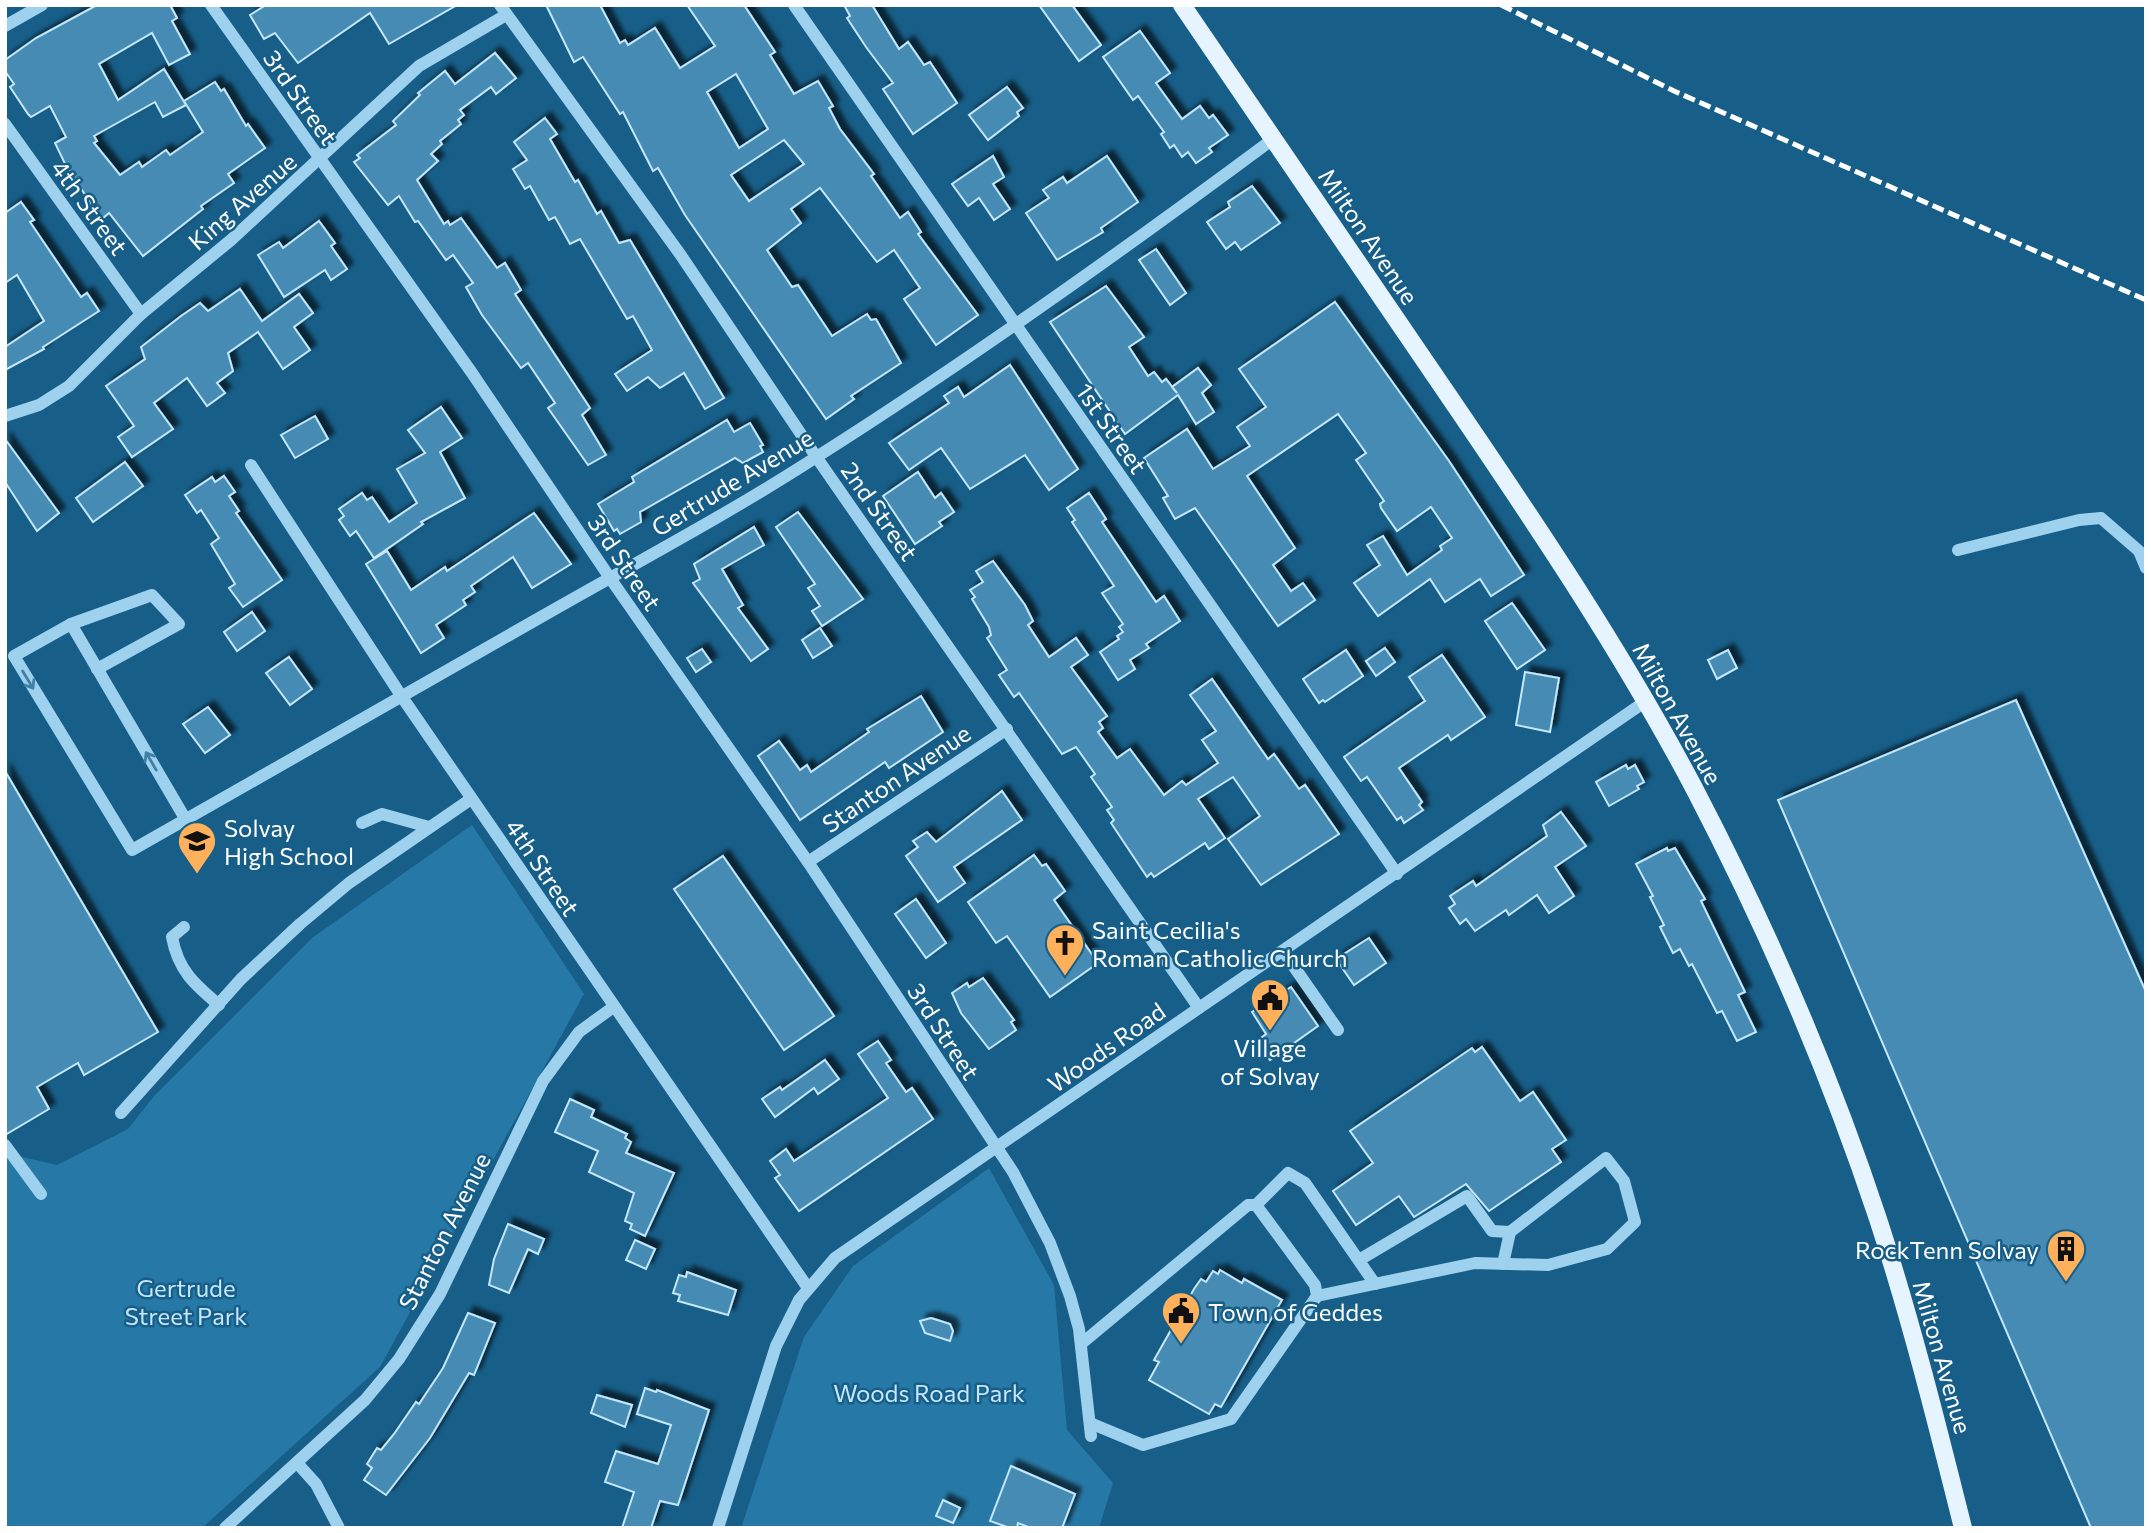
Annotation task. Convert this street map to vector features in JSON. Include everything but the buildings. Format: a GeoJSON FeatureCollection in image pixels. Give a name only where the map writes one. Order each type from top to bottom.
{"type":"FeatureCollection","features":[{"type":"Feature","properties":{"kind":"main road","name":"Milton Avenue"},"geometry":{"type":"LineString","coordinates":[[1182,5],[1562,562],[1646,701],[1695,790],[1777,961],[1833,1096],[1878,1220],[1933,1405],[1963,1528]]}},
{"type":"Feature","properties":{"kind":"street"},"geometry":{"type":"LineString","coordinates":[[5,26],[43,5]]}},
{"type":"Feature","properties":{"kind":"street","name":"3rd Street"},"geometry":{"type":"LineString","coordinates":[[211,5],[472,373],[610,578],[808,862],[1013,1172],[1050,1242],[1070,1296],[1081,1344],[1091,1429],[1143,1445],[1231,1419],[1317,1296]]}},
{"type":"Feature","properties":{"kind":"street","name":"1st Street"},"geometry":{"type":"LineString","coordinates":[[794,5],[1397,874]]}},
{"type":"Feature","properties":{"kind":"street","name":"King Avenue"},"geometry":{"type":"LineString","coordinates":[[5,416],[39,405],[69,386],[141,313],[231,240],[419,66],[503,10]]}},
{"type":"Feature","properties":{"kind":"street","name":"2nd Street"},"geometry":{"type":"LineString","coordinates":[[503,10],[680,254],[817,458],[1199,1008]]}},
{"type":"Feature","properties":{"kind":"street","name":"4th Street"},"geometry":{"type":"LineString","coordinates":[[5,124],[141,313]]}},
{"type":"Feature","properties":{"kind":"street","name":"Gertrude Avenue"},"geometry":{"type":"LineString","coordinates":[[71,624],[14,656],[132,850],[817,458],[1105,264],[1273,139]]}},
{"type":"Feature","properties":{"kind":"street","name":"4th Street"},"geometry":{"type":"LineString","coordinates":[[251,465],[402,697],[612,1008],[808,1288]]}},
{"type":"Feature","properties":{"kind":"street"},"geometry":{"type":"LineString","coordinates":[[1958,550],[2079,520],[2101,518],[2139,551],[2146,568]]}},
{"type":"Feature","properties":{"kind":"street"},"geometry":{"type":"LineString","coordinates":[[97,669],[179,624],[152,595],[71,624],[97,669],[186,820]]}},
{"type":"Feature","properties":{"kind":"street","name":"Woods Road"},"geometry":{"type":"LineString","coordinates":[[718,1528],[776,1346],[808,1288],[835,1258],[1646,701]]}},
{"type":"Feature","properties":{"kind":"street","name":"Stanton Avenue"},"geometry":{"type":"LineString","coordinates":[[808,862],[1007,729]]}},
{"type":"Feature","properties":{"kind":"street"},"geometry":{"type":"LineString","coordinates":[[121,1113],[241,979],[329,899],[471,799]]}},
{"type":"Feature","properties":{"kind":"street"},"geometry":{"type":"LineString","coordinates":[[362,823],[382,814],[429,828]]}},
{"type":"Feature","properties":{"kind":"street"},"geometry":{"type":"LineString","coordinates":[[184,927],[172,937],[176,957],[186,978],[219,1005]]}},
{"type":"Feature","properties":{"kind":"street"},"geometry":{"type":"LineString","coordinates":[[1283,951],[1338,1030]]}},
{"type":"Feature","properties":{"kind":"street","name":"Stanton Avenue"},"geometry":{"type":"LineString","coordinates":[[225,1528],[365,1400],[398,1359],[440,1294],[543,1081],[579,1032],[612,1008]]}},
{"type":"Feature","properties":{"kind":"street"},"geometry":{"type":"LineString","coordinates":[[5,1145],[41,1194]]}},
{"type":"Feature","properties":{"kind":"street"},"geometry":{"type":"LineString","coordinates":[[1256,1205],[1315,1285],[1317,1296],[1475,1263],[1503,1264],[1548,1265],[1607,1249],[1635,1222],[1624,1181],[1606,1157],[1510,1232],[1503,1264]]}},
{"type":"Feature","properties":{"kind":"street"},"geometry":{"type":"LineString","coordinates":[[1081,1344],[1248,1205],[1256,1205],[1288,1173],[1305,1183],[1375,1284]]}},
{"type":"Feature","properties":{"kind":"street"},"geometry":{"type":"LineString","coordinates":[[1359,1260],[1467,1196],[1492,1231],[1510,1232]]}},
{"type":"Feature","properties":{"kind":"street"},"geometry":{"type":"LineString","coordinates":[[298,1464],[316,1484],[339,1528]]}},
{"type":"Feature","properties":{"kind":"green space","name":"Gertrude Street Park"},"geometry":{"type":"Polygon","coordinates":[[[472,825],[584,994],[380,1367],[202,1528],[5,1528],[5,1153],[57,1165],[128,1129],[154,1096],[312,938],[472,825]]]}},
{"type":"Feature","properties":{"kind":"green space","name":"Woods Road Park"},"geometry":{"type":"Polygon","coordinates":[[[989,1168],[1054,1285],[1067,1430],[1113,1483],[1099,1528],[741,1528],[804,1337],[853,1266],[989,1168]]]}},
{"type":"Feature","properties":{"kind":"railway"},"geometry":{"type":"LineString","coordinates":[[1501,5],[1674,91],[2146,300]]}},
{"type":"Feature","properties":{"kind":"place","name":"Solvay High School"},"geometry":{"type":"Point","coordinates":[197,875]}},
{"type":"Feature","properties":{"kind":"place","name":"Saint Cecilia's Roman Catholic Church"},"geometry":{"type":"Point","coordinates":[1065,977]}},
{"type":"Feature","properties":{"kind":"place","name":"Village of Solvay"},"geometry":{"type":"Point","coordinates":[1270,1032]}},
{"type":"Feature","properties":{"kind":"place","name":"RockTenn Solvay"},"geometry":{"type":"Point","coordinates":[2066,1283]}},
{"type":"Feature","properties":{"kind":"place","name":"Town of Geddes"},"geometry":{"type":"Point","coordinates":[1181,1345]}}]}
